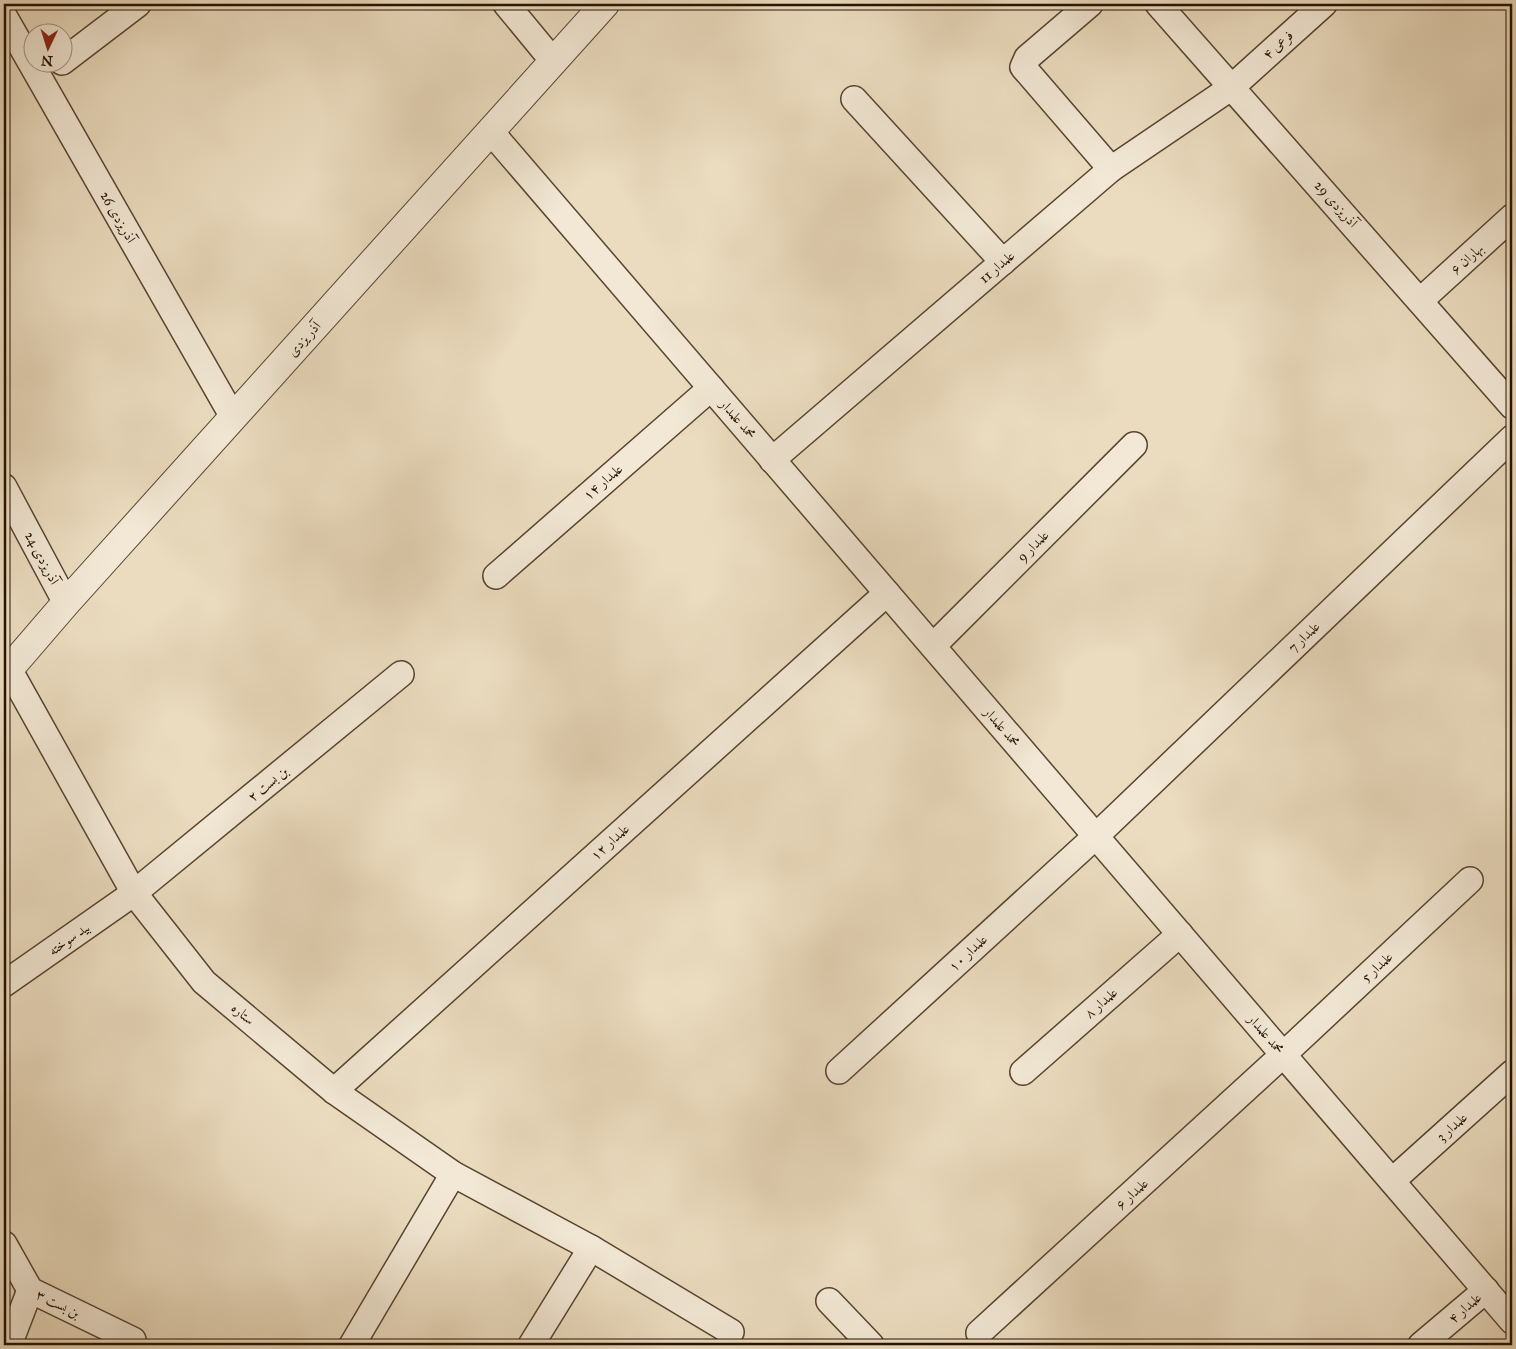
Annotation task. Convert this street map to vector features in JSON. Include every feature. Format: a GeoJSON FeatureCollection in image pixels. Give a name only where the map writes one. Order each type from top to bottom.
{"type":"FeatureCollection","features":[{"type":"Feature","properties":{"kind":"street"},"geometry":{"type":"LineString","coordinates":[[72,54],[138,4]]}},
{"type":"Feature","properties":{"kind":"street"},"geometry":{"type":"LineString","coordinates":[[506,4],[553,61]]}},
{"type":"Feature","properties":{"kind":"street","name":"آذر یزدی"},"geometry":{"type":"LineString","coordinates":[[5,670],[492,133],[553,61],[605,4]]}},
{"type":"Feature","properties":{"kind":"street"},"geometry":{"type":"LineString","coordinates":[[1090,4],[1027,58],[1023,67],[1111,170]]}},
{"type":"Feature","properties":{"kind":"street","name":"آذریزدی 29"},"geometry":{"type":"LineString","coordinates":[[1158,4],[1421,300],[1512,406]]}},
{"type":"Feature","properties":{"kind":"street","name":"فرعی ۴"},"geometry":{"type":"LineString","coordinates":[[1232,87],[1324,4]]}},
{"type":"Feature","properties":{"kind":"street","name":"آذریزدی 26"},"geometry":{"type":"LineString","coordinates":[[4,16],[233,417]]}},
{"type":"Feature","properties":{"kind":"street"},"geometry":{"type":"LineString","coordinates":[[39,80],[49,72]]}},
{"type":"Feature","properties":{"kind":"street","name":"علمدار 11"},"geometry":{"type":"LineString","coordinates":[[772,460],[1111,170],[1232,87]]}},
{"type":"Feature","properties":{"kind":"street"},"geometry":{"type":"LineString","coordinates":[[854,99],[1003,262]]}},
{"type":"Feature","properties":{"kind":"street","name":"محمد علمدار"},"geometry":{"type":"LineString","coordinates":[[492,133],[1512,1321]]}},
{"type":"Feature","properties":{"kind":"street","name":"بهاران ۶"},"geometry":{"type":"LineString","coordinates":[[1421,300],[1512,217]]}},
{"type":"Feature","properties":{"kind":"street","name":"علمدار ۱۴"},"geometry":{"type":"LineString","coordinates":[[496,576],[711,388]]}},
{"type":"Feature","properties":{"kind":"street","name":"علمدار 7"},"geometry":{"type":"LineString","coordinates":[[1096,836],[1512,438]]}},
{"type":"Feature","properties":{"kind":"street","name":"علمدار 9"},"geometry":{"type":"LineString","coordinates":[[932,646],[1134,445]]}},
{"type":"Feature","properties":{"kind":"street","name":"آذریزدی 24"},"geometry":{"type":"LineString","coordinates":[[4,487],[66,603]]}},
{"type":"Feature","properties":{"kind":"street","name":"علمدار ۱۲"},"geometry":{"type":"LineString","coordinates":[[334,1091],[886,593]]}},
{"type":"Feature","properties":{"kind":"street","name":"ستاره"},"geometry":{"type":"LineString","coordinates":[[5,670],[134,893],[204,982],[334,1091],[453,1174],[590,1248],[731,1332]]}},
{"type":"Feature","properties":{"kind":"street","name":"بن بست ۲"},"geometry":{"type":"LineString","coordinates":[[134,893],[401,674]]}},
{"type":"Feature","properties":{"kind":"street","name":"علمدار ۱۰"},"geometry":{"type":"LineString","coordinates":[[839,1071],[1096,836]]}},
{"type":"Feature","properties":{"kind":"street","name":"علمدار 5"},"geometry":{"type":"LineString","coordinates":[[1284,1054],[1470,880]]}},
{"type":"Feature","properties":{"kind":"street","name":"بید سوخته"},"geometry":{"type":"LineString","coordinates":[[4,984],[134,893]]}},
{"type":"Feature","properties":{"kind":"street","name":"علمدار ۸"},"geometry":{"type":"LineString","coordinates":[[1023,1072],[1180,934]]}},
{"type":"Feature","properties":{"kind":"street","name":"علمدار ۶"},"geometry":{"type":"LineString","coordinates":[[980,1333],[1284,1054]]}},
{"type":"Feature","properties":{"kind":"street","name":"علمدار 3"},"geometry":{"type":"LineString","coordinates":[[1392,1181],[1512,1073]]}},
{"type":"Feature","properties":{"kind":"street"},"geometry":{"type":"LineString","coordinates":[[352,1345],[453,1174]]}},
{"type":"Feature","properties":{"kind":"street","name":"بن بست ۳"},"geometry":{"type":"LineString","coordinates":[[4,1244],[30,1290],[132,1342]]}},
{"type":"Feature","properties":{"kind":"street"},"geometry":{"type":"LineString","coordinates":[[530,1345],[590,1248]]}},
{"type":"Feature","properties":{"kind":"street"},"geometry":{"type":"LineString","coordinates":[[9,1345],[30,1290]]}},
{"type":"Feature","properties":{"kind":"street","name":"علمدار ۴"},"geometry":{"type":"LineString","coordinates":[[1421,1345],[1486,1290]]}},
{"type":"Feature","properties":{"kind":"street"},"geometry":{"type":"LineString","coordinates":[[829,1302],[871,1345]]}}]}
